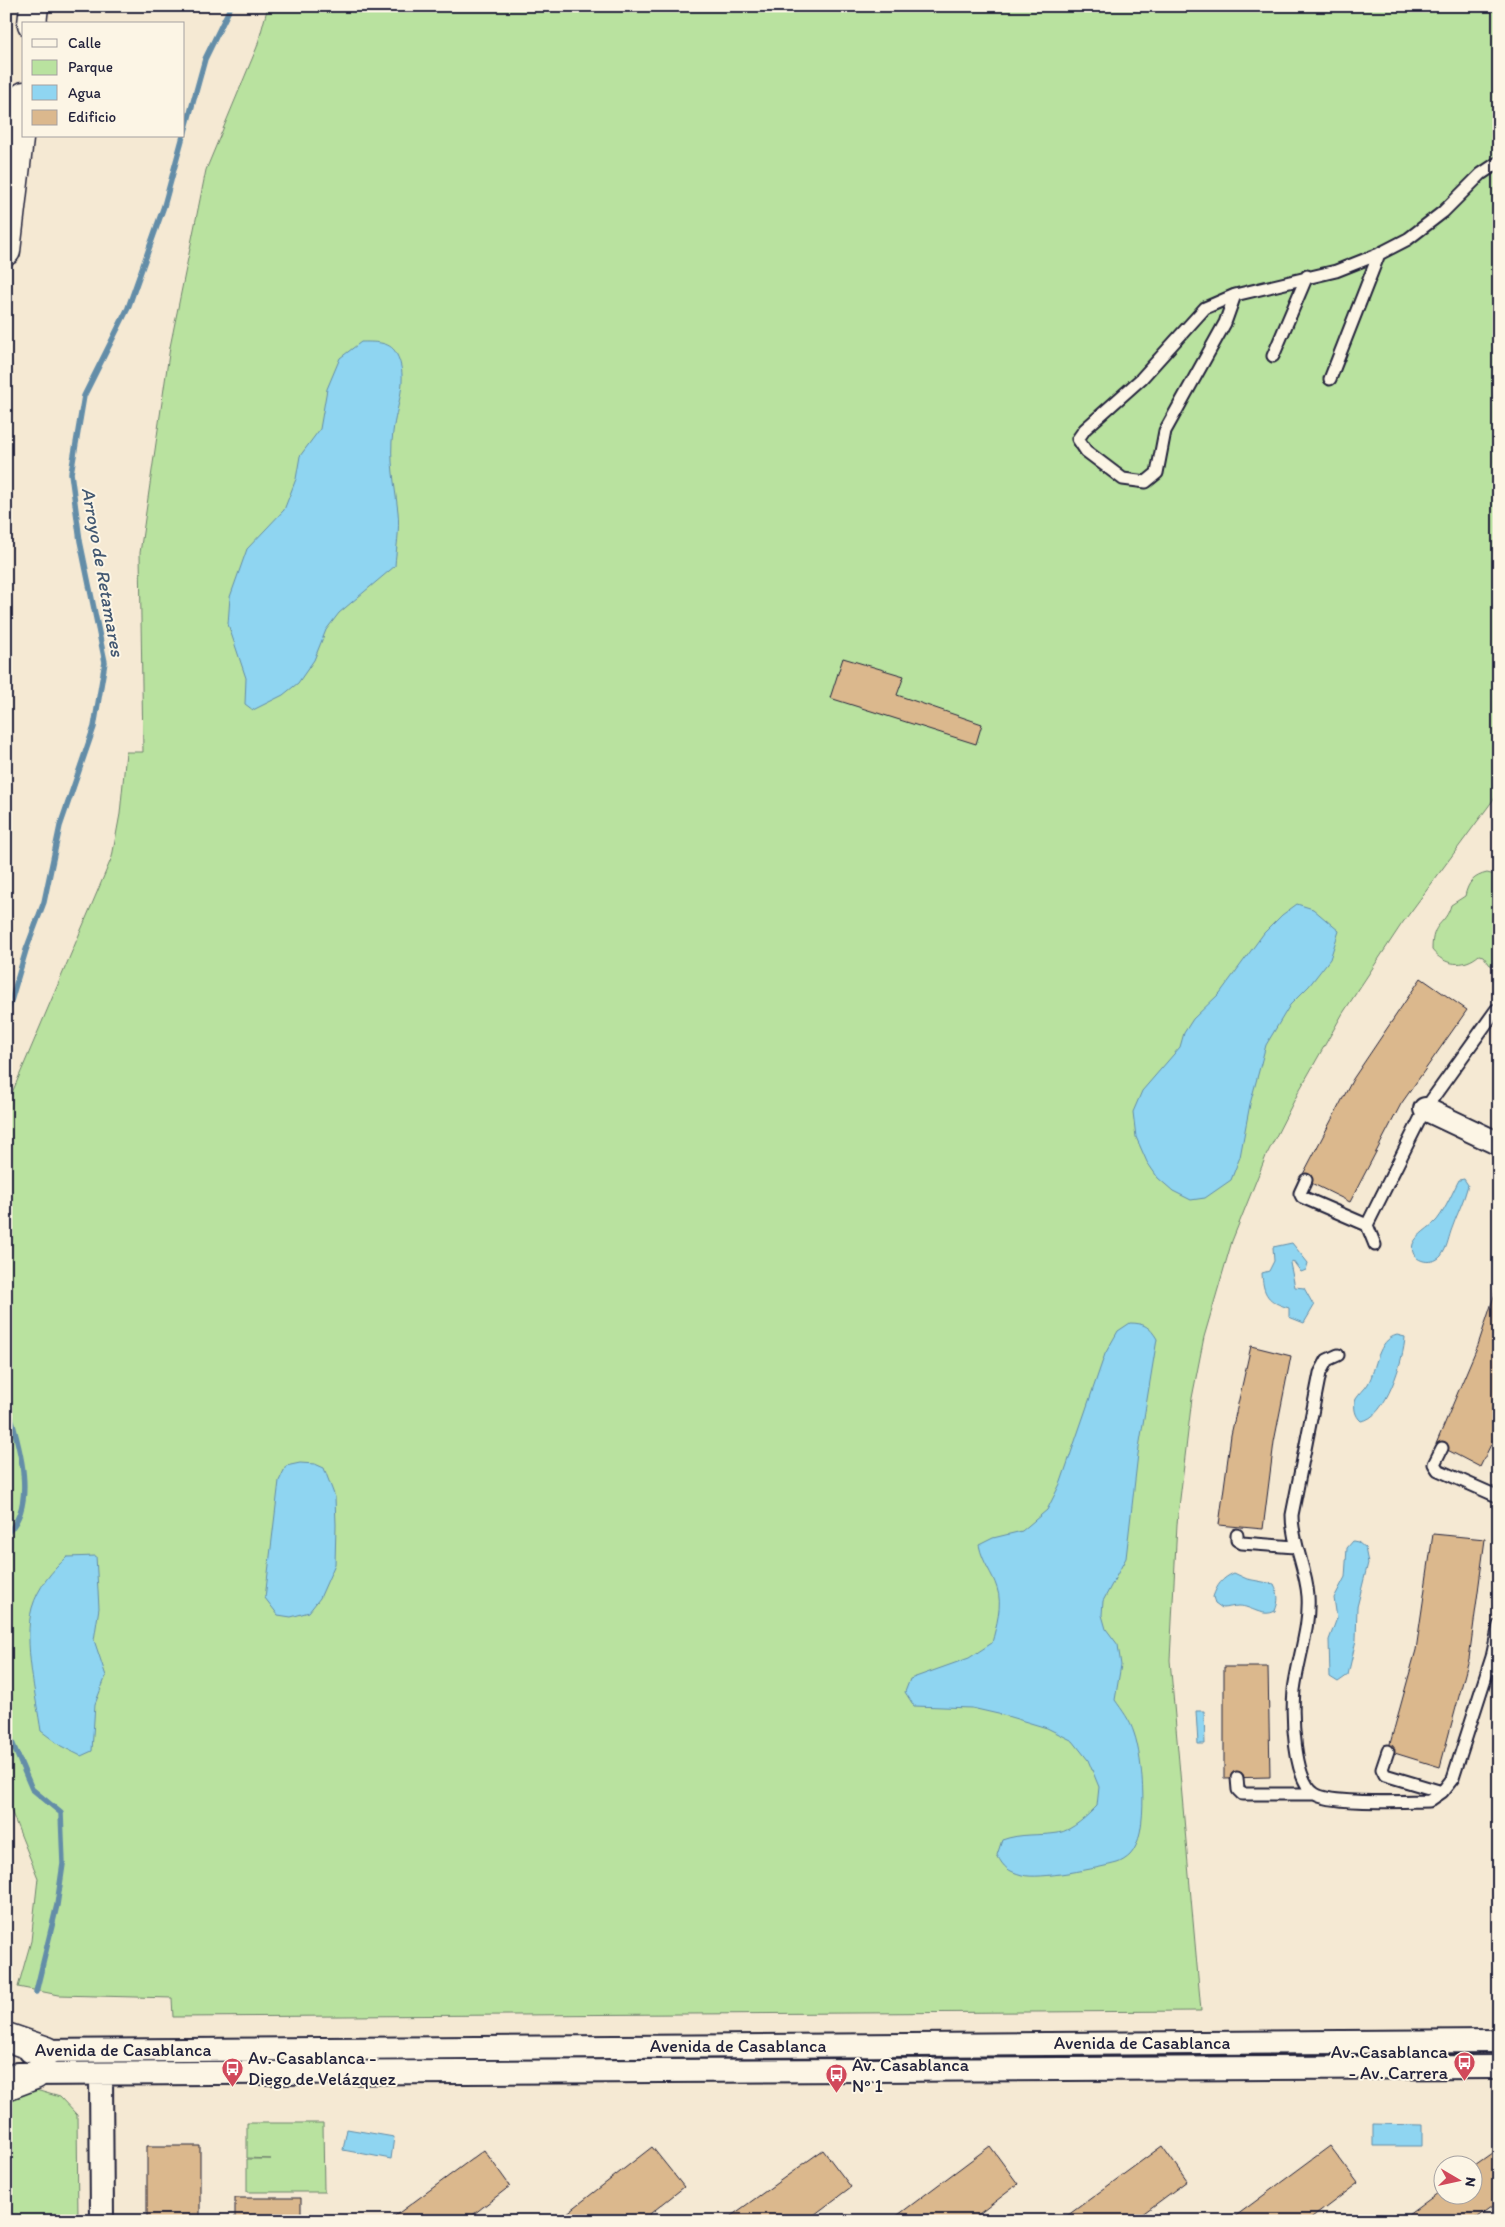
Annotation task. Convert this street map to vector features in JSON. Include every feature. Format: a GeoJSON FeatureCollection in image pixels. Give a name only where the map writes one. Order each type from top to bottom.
{"type":"FeatureCollection","features":[{"type":"Feature","properties":{"kind":"highway"},"geometry":{"type":"LineString","coordinates":[[32,22],[34,6]]}},
{"type":"Feature","properties":{"kind":"highway"},"geometry":{"type":"LineString","coordinates":[[6,251],[22,113]]}},
{"type":"Feature","properties":{"kind":"highway"},"geometry":{"type":"LineString","coordinates":[[6,2037],[41,2063],[6,2086]]}},
{"type":"Feature","properties":{"kind":"street"},"geometry":{"type":"LineString","coordinates":[[1425,1109],[1499,1144]]}},
{"type":"Feature","properties":{"kind":"street","name":"Avenida de Casablanca"},"geometry":{"type":"LineString","coordinates":[[6,2074],[41,2063],[1499,2040]]}},
{"type":"Feature","properties":{"kind":"street","name":"Avenida de Casablanca"},"geometry":{"type":"LineString","coordinates":[[6,2050],[41,2063],[101,2075],[1499,2068]]}},
{"type":"Feature","properties":{"kind":"street"},"geometry":{"type":"LineString","coordinates":[[101,2075],[102,2221]]}},
{"type":"Feature","properties":{"kind":"lane"},"geometry":{"type":"LineString","coordinates":[[1236,295],[1225,324],[1165,431],[1157,473],[1146,482],[1123,479],[1086,451],[1078,439],[1085,428],[1141,378],[1205,308],[1236,295],[1307,276],[1336,271],[1379,254],[1408,239],[1443,212],[1481,174],[1499,162]]}},
{"type":"Feature","properties":{"kind":"lane"},"geometry":{"type":"LineString","coordinates":[[1330,379],[1379,254]]}},
{"type":"Feature","properties":{"kind":"lane"},"geometry":{"type":"LineString","coordinates":[[1273,356],[1307,276]]}},
{"type":"Feature","properties":{"kind":"lane"},"geometry":{"type":"LineString","coordinates":[[1366,1225],[1425,1109],[1496,1010]]}},
{"type":"Feature","properties":{"kind":"lane"},"geometry":{"type":"LineString","coordinates":[[1306,1180],[1300,1193],[1302,1197],[1366,1225],[1375,1244]]}},
{"type":"Feature","properties":{"kind":"lane"},"geometry":{"type":"LineString","coordinates":[[1315,1794],[1299,1770],[1295,1737],[1294,1693],[1308,1616],[1308,1594],[1292,1531],[1292,1515],[1320,1373],[1327,1360],[1338,1355]]}},
{"type":"Feature","properties":{"kind":"lane"},"geometry":{"type":"LineString","coordinates":[[1442,1448],[1434,1464],[1438,1470],[1499,1498]]}},
{"type":"Feature","properties":{"kind":"lane"},"geometry":{"type":"LineString","coordinates":[[1237,1535],[1237,1540],[1242,1543],[1296,1547]]}},
{"type":"Feature","properties":{"kind":"lane"},"geometry":{"type":"LineString","coordinates":[[1236,1778],[1238,1790],[1242,1794],[1315,1794],[1331,1800],[1429,1801],[1442,1792],[1453,1778],[1492,1658],[1499,1625]]}},
{"type":"Feature","properties":{"kind":"lane"},"geometry":{"type":"LineString","coordinates":[[1388,1751],[1382,1769],[1385,1775],[1442,1792]]}},
{"type":"Feature","properties":{"kind":"green space"},"geometry":{"type":"Polygon","coordinates":[[[268,6],[1499,6],[1499,792],[1401,925],[1343,1013],[1300,1089],[1266,1156],[1232,1241],[1204,1337],[1192,1398],[1177,1524],[1170,1660],[1201,2011],[173,2017],[172,1998],[59,1995],[18,1987],[31,1941],[38,1878],[6,1798],[6,1107],[112,857],[120,814],[126,752],[143,752],[140,553],[170,347],[206,170],[257,47],[268,6]]]}},
{"type":"Feature","properties":{"kind":"green space"},"geometry":{"type":"Polygon","coordinates":[[[1487,873],[1499,876],[1499,966],[1490,965],[1483,956],[1479,955],[1467,962],[1448,962],[1432,950],[1436,928],[1446,917],[1451,905],[1465,896],[1472,880],[1487,873]]]}},
{"type":"Feature","properties":{"kind":"green space"},"geometry":{"type":"Polygon","coordinates":[[[29,2088],[60,2097],[77,2115],[78,2221],[6,2221],[6,2094],[29,2088]]]}},
{"type":"Feature","properties":{"kind":"green space"},"geometry":{"type":"Polygon","coordinates":[[[247,2123],[323,2123],[324,2192],[247,2192],[247,2159],[271,2159],[247,2158],[247,2123]]]}},
{"type":"Feature","properties":{"kind":"water"},"geometry":{"type":"Polygon","coordinates":[[[361,342],[381,343],[390,346],[396,353],[402,372],[401,392],[392,442],[398,519],[395,566],[339,613],[326,630],[314,660],[298,683],[283,695],[253,710],[245,704],[246,678],[228,624],[230,597],[247,549],[284,510],[296,479],[300,456],[320,429],[327,389],[340,358],[361,342]]]}},
{"type":"Feature","properties":{"kind":"water"},"geometry":{"type":"Polygon","coordinates":[[[1297,904],[1313,909],[1339,931],[1330,959],[1309,986],[1290,1005],[1266,1045],[1250,1104],[1240,1157],[1231,1180],[1205,1198],[1191,1200],[1173,1191],[1158,1178],[1147,1162],[1136,1137],[1133,1112],[1142,1091],[1180,1047],[1184,1033],[1193,1019],[1220,993],[1264,933],[1282,915],[1297,904]]]}},
{"type":"Feature","properties":{"kind":"water"},"geometry":{"type":"Polygon","coordinates":[[[1464,1179],[1468,1185],[1443,1253],[1437,1259],[1427,1262],[1417,1258],[1412,1250],[1415,1240],[1437,1220],[1447,1205],[1459,1180],[1464,1179]]]}},
{"type":"Feature","properties":{"kind":"water"},"geometry":{"type":"Polygon","coordinates":[[[1292,1243],[1308,1263],[1306,1270],[1301,1272],[1293,1261],[1290,1263],[1295,1287],[1304,1288],[1314,1306],[1304,1323],[1289,1317],[1289,1308],[1271,1300],[1265,1292],[1263,1281],[1262,1273],[1269,1271],[1274,1261],[1273,1247],[1292,1243]]]}},
{"type":"Feature","properties":{"kind":"water"},"geometry":{"type":"Polygon","coordinates":[[[1130,1323],[1146,1326],[1157,1339],[1138,1454],[1126,1558],[1103,1601],[1102,1615],[1106,1629],[1118,1645],[1121,1665],[1115,1700],[1126,1715],[1132,1728],[1140,1760],[1143,1796],[1140,1831],[1136,1845],[1130,1855],[1119,1862],[1055,1875],[1022,1875],[1004,1866],[997,1855],[1002,1840],[1016,1836],[1058,1833],[1074,1826],[1089,1814],[1097,1806],[1099,1787],[1088,1760],[1073,1741],[1047,1728],[972,1708],[914,1706],[905,1692],[910,1679],[969,1658],[992,1643],[998,1615],[999,1595],[979,1545],[993,1538],[1022,1531],[1047,1510],[1061,1482],[1105,1354],[1118,1331],[1130,1323]]]}},
{"type":"Feature","properties":{"kind":"water"},"geometry":{"type":"Polygon","coordinates":[[[1397,1335],[1405,1337],[1401,1359],[1392,1386],[1378,1410],[1370,1418],[1361,1421],[1355,1411],[1356,1399],[1371,1378],[1381,1348],[1390,1338],[1397,1335]]]}},
{"type":"Feature","properties":{"kind":"water"},"geometry":{"type":"Polygon","coordinates":[[[300,1463],[315,1464],[324,1468],[335,1497],[335,1564],[320,1598],[309,1612],[291,1617],[278,1615],[265,1598],[279,1481],[286,1466],[300,1463]]]}},
{"type":"Feature","properties":{"kind":"water"},"geometry":{"type":"Polygon","coordinates":[[[1353,1541],[1358,1542],[1365,1548],[1368,1563],[1357,1607],[1356,1640],[1348,1675],[1338,1682],[1330,1677],[1329,1640],[1337,1618],[1334,1598],[1345,1577],[1347,1548],[1353,1541]]]}},
{"type":"Feature","properties":{"kind":"water"},"geometry":{"type":"Polygon","coordinates":[[[96,1556],[99,1608],[94,1640],[106,1676],[95,1704],[92,1751],[81,1756],[61,1746],[41,1731],[31,1669],[30,1621],[32,1608],[38,1593],[61,1562],[67,1557],[96,1556]]]}},
{"type":"Feature","properties":{"kind":"water"},"geometry":{"type":"Polygon","coordinates":[[[1234,1573],[1247,1579],[1274,1584],[1278,1598],[1275,1611],[1266,1613],[1239,1606],[1222,1608],[1215,1603],[1213,1597],[1218,1585],[1226,1577],[1234,1573]]]}},
{"type":"Feature","properties":{"kind":"water"},"geometry":{"type":"Polygon","coordinates":[[[1196,1711],[1204,1711],[1205,1744],[1198,1744],[1196,1711]]]}},
{"type":"Feature","properties":{"kind":"water"},"geometry":{"type":"Polygon","coordinates":[[[1373,2124],[1422,2125],[1422,2146],[1373,2146],[1373,2124]]]}},
{"type":"Feature","properties":{"kind":"water"},"geometry":{"type":"Polygon","coordinates":[[[347,2129],[394,2137],[391,2159],[343,2150],[347,2129]]]}},
{"type":"Feature","properties":{"kind":"building"},"geometry":{"type":"Polygon","coordinates":[[[843,658],[904,676],[897,695],[982,724],[976,744],[830,698],[843,658]]]}},
{"type":"Feature","properties":{"kind":"building"},"geometry":{"type":"Polygon","coordinates":[[[1421,978],[1467,1010],[1401,1104],[1350,1202],[1301,1178],[1353,1079],[1421,978]]]}},
{"type":"Feature","properties":{"kind":"building"},"geometry":{"type":"Polygon","coordinates":[[[1499,1281],[1499,1428],[1480,1467],[1436,1444],[1478,1345],[1499,1281]]]}},
{"type":"Feature","properties":{"kind":"building"},"geometry":{"type":"Polygon","coordinates":[[[1251,1346],[1291,1356],[1274,1442],[1263,1529],[1219,1525],[1231,1435],[1251,1346]]]}},
{"type":"Feature","properties":{"kind":"building"},"geometry":{"type":"Polygon","coordinates":[[[1433,1534],[1485,1539],[1469,1659],[1440,1767],[1388,1751],[1416,1650],[1433,1534]]]}},
{"type":"Feature","properties":{"kind":"building"},"geometry":{"type":"Polygon","coordinates":[[[1224,1667],[1268,1667],[1270,1777],[1224,1778],[1224,1667]]]}},
{"type":"Feature","properties":{"kind":"building"},"geometry":{"type":"Polygon","coordinates":[[[147,2146],[200,2146],[200,2221],[147,2221],[147,2146]]]}},
{"type":"Feature","properties":{"kind":"building"},"geometry":{"type":"Polygon","coordinates":[[[990,2146],[1018,2184],[970,2221],[890,2221],[990,2146]]]}},
{"type":"Feature","properties":{"kind":"building"},"geometry":{"type":"Polygon","coordinates":[[[1162,2146],[1187,2181],[1133,2221],[1060,2221],[1162,2146]]]}},
{"type":"Feature","properties":{"kind":"building"},"geometry":{"type":"Polygon","coordinates":[[[1330,2146],[1358,2183],[1308,2221],[1229,2221],[1330,2146]]]}},
{"type":"Feature","properties":{"kind":"building"},"geometry":{"type":"Polygon","coordinates":[[[652,2147],[684,2187],[641,2221],[557,2221],[652,2147]]]}},
{"type":"Feature","properties":{"kind":"building"},"geometry":{"type":"Polygon","coordinates":[[[1499,2149],[1499,2202],[1473,2221],[1400,2221],[1432,2197],[1432,2204],[1482,2204],[1482,2161],[1499,2149]]]}},
{"type":"Feature","properties":{"kind":"building"},"geometry":{"type":"Polygon","coordinates":[[[484,2150],[510,2186],[465,2221],[388,2221],[484,2150]]]}},
{"type":"Feature","properties":{"kind":"building"},"geometry":{"type":"Polygon","coordinates":[[[823,2150],[851,2187],[806,2221],[724,2221],[823,2150]]]}},
{"type":"Feature","properties":{"kind":"building"},"geometry":{"type":"Polygon","coordinates":[[[235,2198],[301,2198],[301,2221],[235,2221],[235,2198]]]}},
{"type":"Feature","properties":{"kind":"waterway","name":"Arroyo de Retamares"},"geometry":{"type":"LineString","coordinates":[[185,131],[205,59],[231,6]]}},
{"type":"Feature","properties":{"kind":"waterway","name":"Arroyo de Retamares"},"geometry":{"type":"LineString","coordinates":[[6,1018],[26,950],[44,902],[60,826],[94,727],[105,662],[80,541],[71,473],[84,396],[128,308],[164,206],[182,138]]}},
{"type":"Feature","properties":{"kind":"waterway","name":"Arroyo de Retamares"},"geometry":{"type":"LineString","coordinates":[[6,1401],[20,1452],[24,1489],[22,1506],[16,1521],[6,1534]]}},
{"type":"Feature","properties":{"kind":"waterway","name":"Arroyo de Retamares"},"geometry":{"type":"LineString","coordinates":[[6,1716],[8,1733],[32,1789],[61,1813],[63,1864],[57,1905],[36,1992]]}},
{"type":"Feature","properties":{"kind":"place","name":"Av. Casablanca - Av. Carrera"},"geometry":{"type":"Point","coordinates":[1464,2081]}},
{"type":"Feature","properties":{"kind":"place","name":"Av. Casablanca - Diego de Velázquez"},"geometry":{"type":"Point","coordinates":[232,2087]}},
{"type":"Feature","properties":{"kind":"place","name":"Av. Casablanca Nº 1"},"geometry":{"type":"Point","coordinates":[836,2094]}}]}
